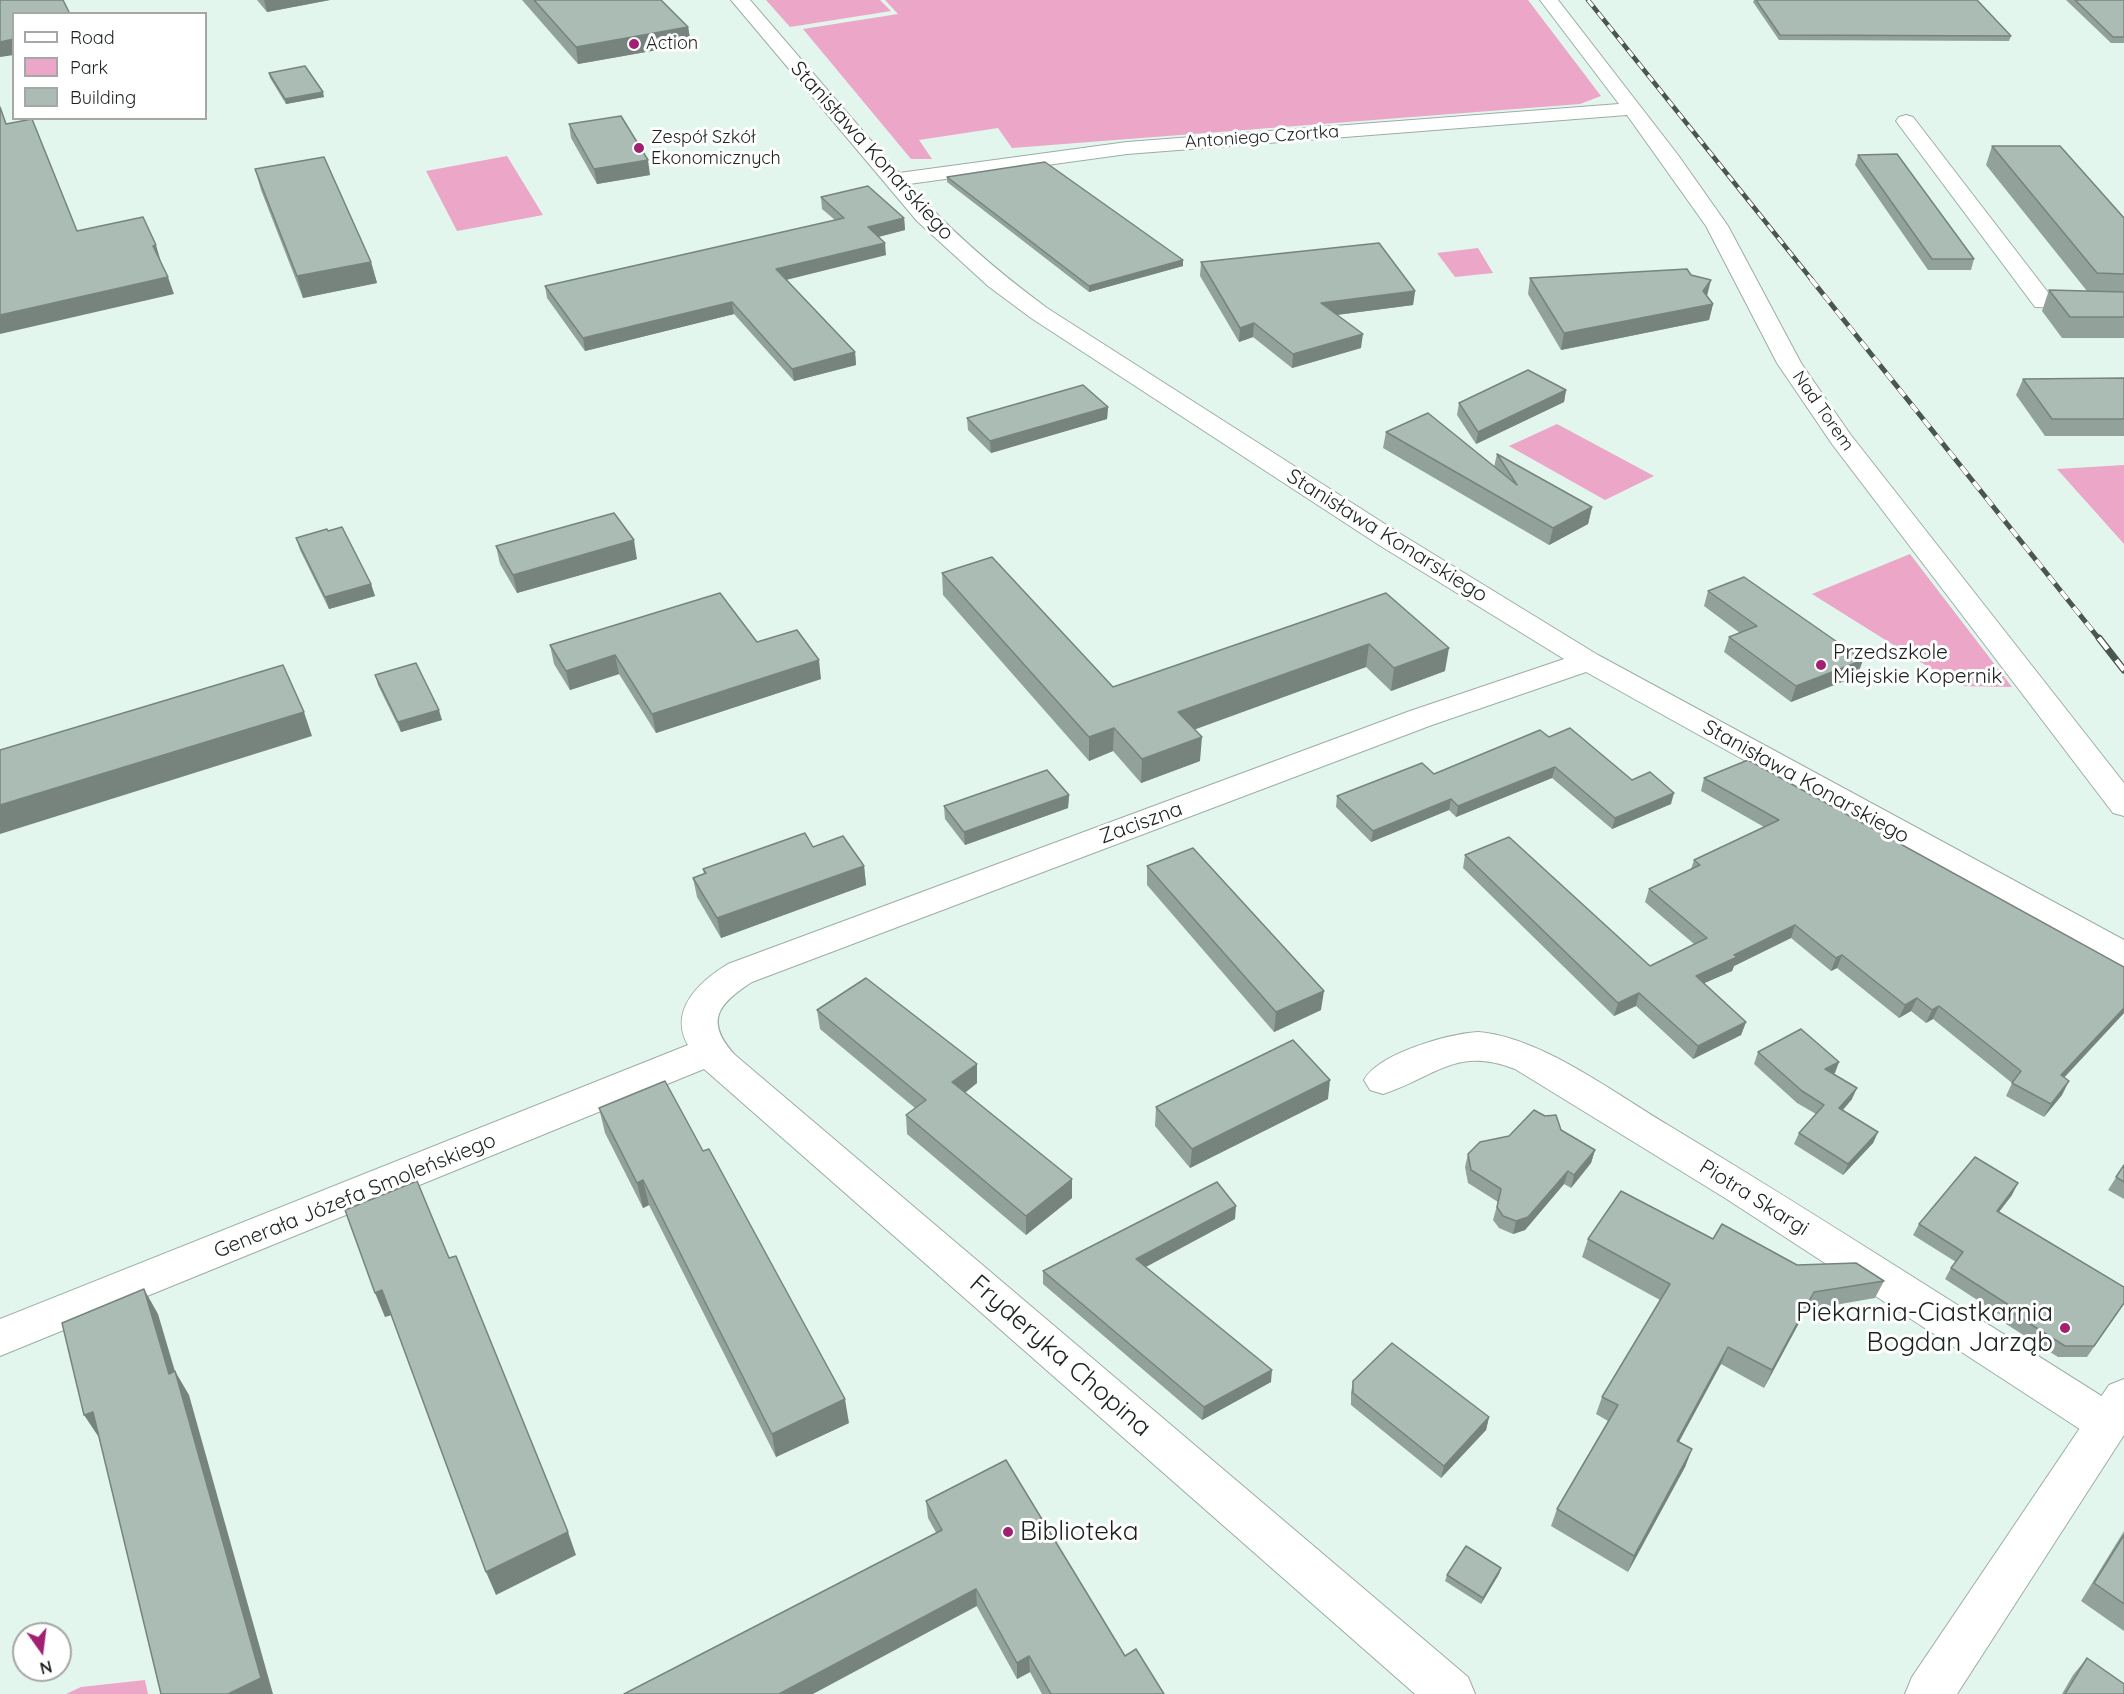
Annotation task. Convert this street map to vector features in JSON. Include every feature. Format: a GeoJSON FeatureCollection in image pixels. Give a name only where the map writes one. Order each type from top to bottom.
{"type":"FeatureCollection","features":[{"type":"Feature","properties":{"kind":"street","name":"Stanisława Konarskiego"},"geometry":{"type":"LineString","coordinates":[[740,0],[925,216],[960,250],[1039,313],[1370,526],[1588,661],[2124,956]]}},
{"type":"Feature","properties":{"kind":"street","name":"Nad Torem"},"geometry":{"type":"LineString","coordinates":[[1549,0],[1671,159],[1717,226],[1790,363],[1841,439],[2124,805]]}},
{"type":"Feature","properties":{"kind":"street","name":"Antoniego Czortka"},"geometry":{"type":"LineString","coordinates":[[893,180],[1127,148],[1632,109]]}},
{"type":"Feature","properties":{"kind":"street"},"geometry":{"type":"LineString","coordinates":[[1906,121],[2043,302],[2124,303]]}},
{"type":"Feature","properties":{"kind":"street","name":"Zaciszna"},"geometry":{"type":"LineString","coordinates":[[708,1052],[701,1032],[700,1017],[704,1002],[712,991],[740,973],[1421,718],[1588,661]]}},
{"type":"Feature","properties":{"kind":"street","name":"Piotra Skargi"},"geometry":{"type":"LineString","coordinates":[[1383,1080],[1434,1054],[1463,1048],[1493,1047],[1528,1059],[2115,1411]]}},
{"type":"Feature","properties":{"kind":"street","name":"Generała Józefa Smoleńskiego"},"geometry":{"type":"LineString","coordinates":[[0,1338],[708,1052]]}},
{"type":"Feature","properties":{"kind":"street","name":"Fryderyka Chopina"},"geometry":{"type":"LineString","coordinates":[[708,1052],[1451,1694]]}},
{"type":"Feature","properties":{"kind":"street"},"geometry":{"type":"LineString","coordinates":[[1929,1694],[2115,1411]]}},
{"type":"Feature","properties":{"kind":"green space"},"geometry":{"type":"Polygon","coordinates":[[[766,0],[880,0],[891,11],[790,27],[766,0]]]}},
{"type":"Feature","properties":{"kind":"green space"},"geometry":{"type":"Polygon","coordinates":[[[885,0],[1528,0],[1601,96],[1580,104],[1012,148],[998,128],[919,140],[932,159],[911,159],[803,29],[898,14],[885,0]]]}},
{"type":"Feature","properties":{"kind":"green space"},"geometry":{"type":"Polygon","coordinates":[[[507,156],[543,215],[457,231],[426,171],[507,156]]]}},
{"type":"Feature","properties":{"kind":"green space"},"geometry":{"type":"Polygon","coordinates":[[[1478,248],[1493,273],[1455,277],[1437,253],[1478,248]]]}},
{"type":"Feature","properties":{"kind":"green space"},"geometry":{"type":"Polygon","coordinates":[[[1557,424],[1654,476],[1605,500],[1509,446],[1557,424]]]}},
{"type":"Feature","properties":{"kind":"green space"},"geometry":{"type":"Polygon","coordinates":[[[2124,465],[2124,544],[2057,469],[2124,465]]]}},
{"type":"Feature","properties":{"kind":"green space"},"geometry":{"type":"Polygon","coordinates":[[[1910,554],[2012,687],[1959,686],[1812,594],[1910,554]]]}},
{"type":"Feature","properties":{"kind":"green space"},"geometry":{"type":"Polygon","coordinates":[[[145,1680],[148,1694],[66,1694],[81,1687],[145,1680]]]}},
{"type":"Feature","properties":{"kind":"building"},"geometry":{"type":"Polygon","coordinates":[[[0,0],[63,0],[69,12],[12,12],[12,39],[0,42],[0,0]]]}},
{"type":"Feature","properties":{"kind":"building"},"geometry":{"type":"Polygon","coordinates":[[[534,0],[661,0],[688,27],[576,47],[534,0]]]}},
{"type":"Feature","properties":{"kind":"building"},"geometry":{"type":"Polygon","coordinates":[[[1756,0],[1977,0],[2011,36],[1780,35],[1756,0]]]}},
{"type":"Feature","properties":{"kind":"building"},"geometry":{"type":"Polygon","coordinates":[[[2075,0],[2124,0],[2124,37],[2113,37],[2075,0]]]}},
{"type":"Feature","properties":{"kind":"building"},"geometry":{"type":"Polygon","coordinates":[[[305,66],[323,92],[285,99],[269,73],[305,66]]]}},
{"type":"Feature","properties":{"kind":"building"},"geometry":{"type":"Polygon","coordinates":[[[0,107],[6,124],[32,120],[77,231],[143,217],[156,245],[153,246],[168,277],[0,315],[0,107]]]}},
{"type":"Feature","properties":{"kind":"building"},"geometry":{"type":"Polygon","coordinates":[[[621,116],[648,160],[594,169],[569,124],[621,116]]]}},
{"type":"Feature","properties":{"kind":"building"},"geometry":{"type":"Polygon","coordinates":[[[1992,146],[2060,146],[2124,218],[2124,274],[2097,273],[1992,146]]]}},
{"type":"Feature","properties":{"kind":"building"},"geometry":{"type":"Polygon","coordinates":[[[1897,154],[1974,259],[1932,259],[1858,155],[1897,154]]]}},
{"type":"Feature","properties":{"kind":"building"},"geometry":{"type":"Polygon","coordinates":[[[324,157],[371,262],[297,276],[255,169],[324,157]]]}},
{"type":"Feature","properties":{"kind":"building"},"geometry":{"type":"Polygon","coordinates":[[[1045,162],[1183,260],[1089,286],[947,177],[1045,162]]]}},
{"type":"Feature","properties":{"kind":"building"},"geometry":{"type":"Polygon","coordinates":[[[868,186],[904,218],[868,227],[885,243],[776,269],[855,352],[792,369],[732,302],[583,338],[545,286],[844,218],[821,197],[868,186]]]}},
{"type":"Feature","properties":{"kind":"building"},"geometry":{"type":"Polygon","coordinates":[[[1379,243],[1415,291],[1321,303],[1363,334],[1293,354],[1254,323],[1240,328],[1201,262],[1379,243]]]}},
{"type":"Feature","properties":{"kind":"building"},"geometry":{"type":"Polygon","coordinates":[[[1687,269],[1691,275],[1711,280],[1703,291],[1713,304],[1564,333],[1530,278],[1687,269]]]}},
{"type":"Feature","properties":{"kind":"building"},"geometry":{"type":"Polygon","coordinates":[[[2049,290],[2124,292],[2124,317],[2070,317],[2049,290]]]}},
{"type":"Feature","properties":{"kind":"building"},"geometry":{"type":"Polygon","coordinates":[[[1528,370],[1566,390],[1478,432],[1459,403],[1528,370]]]}},
{"type":"Feature","properties":{"kind":"building"},"geometry":{"type":"Polygon","coordinates":[[[2124,378],[2124,419],[2052,419],[2023,379],[2124,378]]]}},
{"type":"Feature","properties":{"kind":"building"},"geometry":{"type":"Polygon","coordinates":[[[1083,385],[1108,407],[990,441],[967,418],[1083,385]]]}},
{"type":"Feature","properties":{"kind":"building"},"geometry":{"type":"Polygon","coordinates":[[[1428,413],[1517,485],[1497,454],[1592,507],[1553,528],[1386,432],[1428,413]]]}},
{"type":"Feature","properties":{"kind":"building"},"geometry":{"type":"Polygon","coordinates":[[[614,513],[634,540],[513,575],[496,546],[614,513]]]}},
{"type":"Feature","properties":{"kind":"building"},"geometry":{"type":"Polygon","coordinates":[[[342,527],[371,584],[325,597],[296,538],[342,527]]]}},
{"type":"Feature","properties":{"kind":"building"},"geometry":{"type":"Polygon","coordinates":[[[992,557],[1113,687],[1386,593],[1449,648],[1394,668],[1369,644],[1178,712],[1202,737],[1142,759],[1114,728],[1089,737],[942,573],[992,557]]]}},
{"type":"Feature","properties":{"kind":"building"},"geometry":{"type":"Polygon","coordinates":[[[1744,577],[1863,660],[1796,686],[1729,637],[1757,626],[1708,591],[1744,577]]]}},
{"type":"Feature","properties":{"kind":"building"},"geometry":{"type":"Polygon","coordinates":[[[720,593],[757,642],[797,630],[819,660],[652,714],[615,655],[566,671],[550,645],[720,593]]]}},
{"type":"Feature","properties":{"kind":"building"},"geometry":{"type":"Polygon","coordinates":[[[416,663],[439,710],[398,722],[375,675],[416,663]]]}},
{"type":"Feature","properties":{"kind":"building"},"geometry":{"type":"Polygon","coordinates":[[[283,665],[304,712],[0,805],[0,750],[283,665]]]}},
{"type":"Feature","properties":{"kind":"building"},"geometry":{"type":"Polygon","coordinates":[[[1570,728],[1632,780],[1650,772],[1674,793],[1615,818],[1555,767],[1458,806],[1451,799],[1373,831],[1337,796],[1422,763],[1434,774],[1540,730],[1549,737],[1570,728]]]}},
{"type":"Feature","properties":{"kind":"building"},"geometry":{"type":"Polygon","coordinates":[[[1748,760],[2124,967],[2124,1008],[2061,1075],[2069,1081],[2051,1104],[2012,1083],[2021,1071],[1939,1006],[1932,1010],[1917,998],[1905,1005],[1842,955],[1836,958],[1795,925],[1734,955],[1737,957],[1696,976],[1746,1022],[1698,1046],[1639,993],[1618,1003],[1465,855],[1509,837],[1650,966],[1707,938],[1649,889],[1700,865],[1694,860],[1779,820],[1704,778],[1748,760]]]}},
{"type":"Feature","properties":{"kind":"building"},"geometry":{"type":"Polygon","coordinates":[[[1047,770],[1069,795],[964,832],[944,806],[1047,770]]]}},
{"type":"Feature","properties":{"kind":"building"},"geometry":{"type":"Polygon","coordinates":[[[805,833],[813,847],[843,836],[864,866],[717,918],[693,878],[706,873],[703,869],[805,833]]]}},
{"type":"Feature","properties":{"kind":"building"},"geometry":{"type":"Polygon","coordinates":[[[1193,848],[1324,991],[1276,1012],[1147,866],[1193,848]]]}},
{"type":"Feature","properties":{"kind":"building"},"geometry":{"type":"Polygon","coordinates":[[[866,978],[977,1064],[952,1082],[1072,1179],[1026,1216],[906,1115],[926,1100],[817,1010],[866,978]]]}},
{"type":"Feature","properties":{"kind":"building"},"geometry":{"type":"Polygon","coordinates":[[[1801,1029],[1839,1062],[1825,1069],[1857,1088],[1839,1108],[1878,1132],[1848,1164],[1799,1133],[1824,1105],[1802,1091],[1758,1052],[1801,1029]]]}},
{"type":"Feature","properties":{"kind":"building"},"geometry":{"type":"Polygon","coordinates":[[[1293,1040],[1330,1080],[1192,1149],[1156,1107],[1293,1040]]]}},
{"type":"Feature","properties":{"kind":"building"},"geometry":{"type":"Polygon","coordinates":[[[665,1081],[703,1151],[709,1149],[845,1399],[772,1434],[643,1180],[637,1183],[599,1108],[665,1081]]]}},
{"type":"Feature","properties":{"kind":"building"},"geometry":{"type":"Polygon","coordinates":[[[1534,1110],[1545,1116],[1556,1115],[1561,1130],[1595,1150],[1574,1175],[1568,1171],[1528,1217],[1516,1221],[1503,1216],[1497,1207],[1501,1189],[1471,1170],[1468,1154],[1480,1142],[1509,1136],[1534,1110]]]}},
{"type":"Feature","properties":{"kind":"building"},"geometry":{"type":"Polygon","coordinates":[[[1975,1157],[2018,1183],[1997,1211],[2124,1287],[2124,1303],[2094,1346],[2065,1346],[2013,1313],[2015,1309],[1951,1268],[1963,1252],[1919,1224],[1975,1157]]]}},
{"type":"Feature","properties":{"kind":"building"},"geometry":{"type":"Polygon","coordinates":[[[2124,1165],[2124,1182],[2116,1177],[2124,1165]]]}},
{"type":"Feature","properties":{"kind":"building"},"geometry":{"type":"Polygon","coordinates":[[[417,1181],[449,1258],[456,1256],[568,1532],[486,1572],[382,1290],[375,1293],[345,1210],[417,1181]]]}},
{"type":"Feature","properties":{"kind":"building"},"geometry":{"type":"Polygon","coordinates":[[[1217,1182],[1236,1206],[1136,1259],[1272,1370],[1204,1407],[1043,1271],[1217,1182]]]}},
{"type":"Feature","properties":{"kind":"building"},"geometry":{"type":"Polygon","coordinates":[[[1621,1191],[1713,1239],[1722,1224],[1797,1265],[1856,1263],[1884,1281],[1814,1292],[1772,1370],[1728,1347],[1677,1441],[1692,1449],[1634,1556],[1557,1509],[1618,1405],[1602,1397],[1670,1284],[1588,1239],[1621,1191]]]}},
{"type":"Feature","properties":{"kind":"building"},"geometry":{"type":"Polygon","coordinates":[[[144,1289],[169,1374],[175,1371],[261,1678],[228,1694],[161,1694],[93,1412],[84,1415],[62,1323],[144,1289]]]}},
{"type":"Feature","properties":{"kind":"building"},"geometry":{"type":"Polygon","coordinates":[[[1392,1343],[1489,1417],[1444,1466],[1353,1393],[1353,1381],[1392,1343]]]}},
{"type":"Feature","properties":{"kind":"building"},"geometry":{"type":"Polygon","coordinates":[[[1006,1460],[1125,1656],[1136,1649],[1164,1694],[1051,1694],[1029,1656],[1017,1663],[976,1589],[779,1694],[624,1694],[942,1530],[926,1501],[1006,1460]]]}},
{"type":"Feature","properties":{"kind":"building"},"geometry":{"type":"Polygon","coordinates":[[[2124,1535],[2124,1604],[2094,1583],[2124,1535]]]}},
{"type":"Feature","properties":{"kind":"building"},"geometry":{"type":"Polygon","coordinates":[[[1466,1546],[1501,1568],[1483,1598],[1447,1575],[1466,1546]]]}},
{"type":"Feature","properties":{"kind":"building"},"geometry":{"type":"Polygon","coordinates":[[[2087,1658],[2124,1684],[2124,1694],[2065,1694],[2087,1658]]]}},
{"type":"Feature","properties":{"kind":"railway"},"geometry":{"type":"LineString","coordinates":[[1588,0],[1812,280]]}},
{"type":"Feature","properties":{"kind":"railway"},"geometry":{"type":"LineString","coordinates":[[1811,279],[2100,640]]}},
{"type":"Feature","properties":{"kind":"railway"},"geometry":{"type":"LineString","coordinates":[[2099,638],[2124,670]]}},
{"type":"Feature","properties":{"kind":"place","name":"Action"},"geometry":{"type":"Point","coordinates":[634,44]}},
{"type":"Feature","properties":{"kind":"place","name":"Zespół Szkół Ekonomicznych"},"geometry":{"type":"Point","coordinates":[639,148]}},
{"type":"Feature","properties":{"kind":"place","name":"Przedszkole Miejskie Kopernik"},"geometry":{"type":"Point","coordinates":[1821,665]}},
{"type":"Feature","properties":{"kind":"place","name":"Piekarnia-Ciastkarnia Bogdan Jarząb"},"geometry":{"type":"Point","coordinates":[2065,1328]}},
{"type":"Feature","properties":{"kind":"place","name":"Biblioteka"},"geometry":{"type":"Point","coordinates":[1008,1532]}}]}
